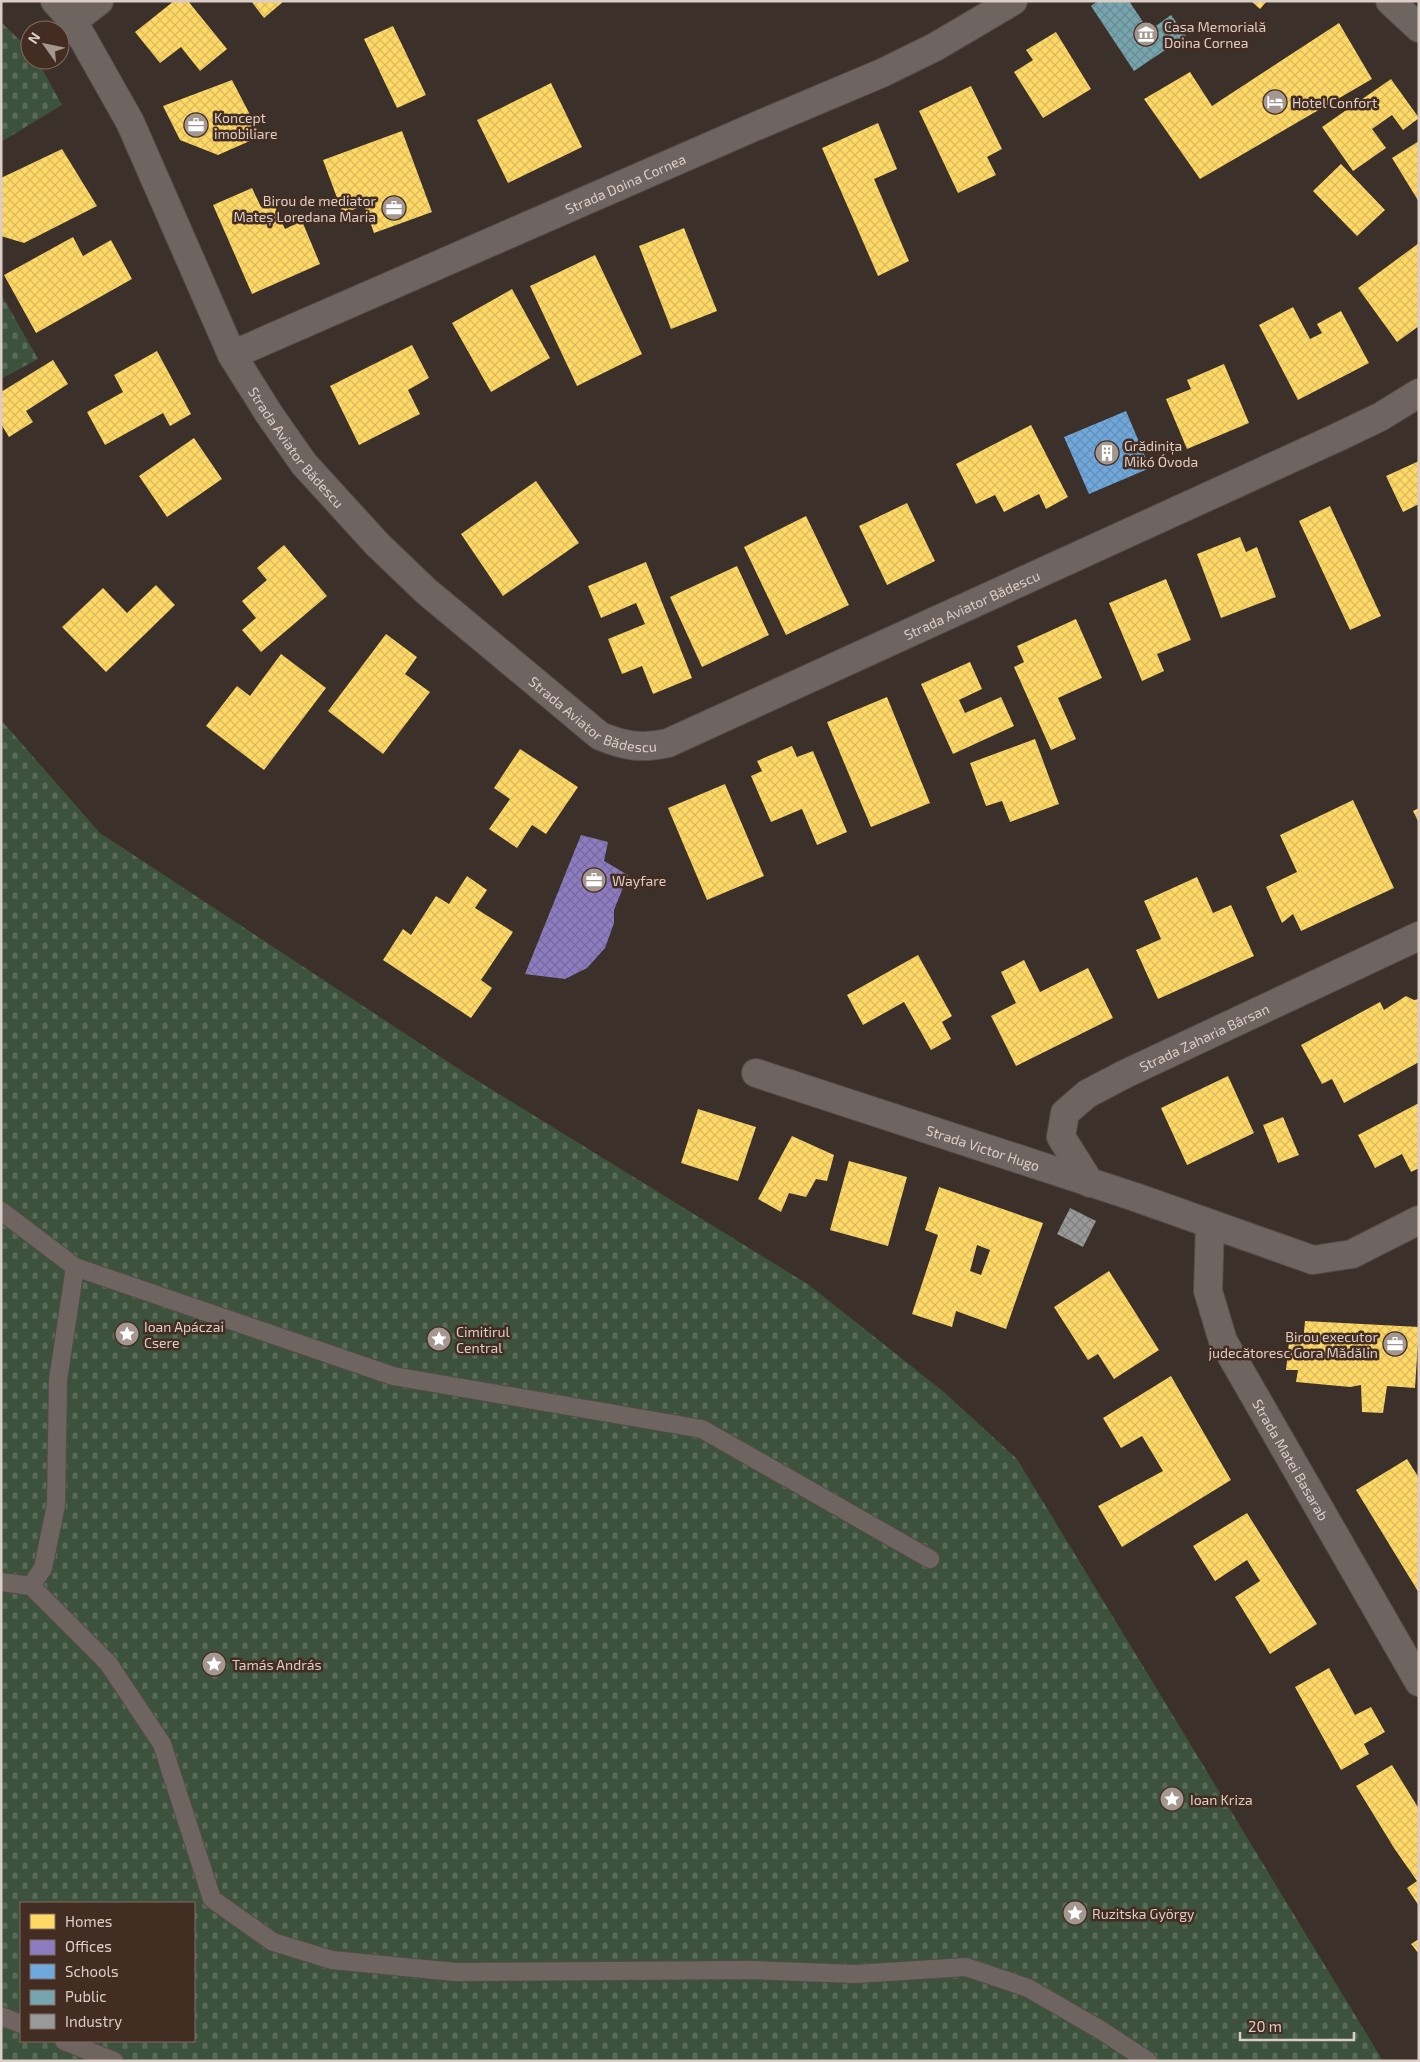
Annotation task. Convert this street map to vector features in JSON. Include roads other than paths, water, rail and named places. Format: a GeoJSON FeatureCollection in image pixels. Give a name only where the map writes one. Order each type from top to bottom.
{"type":"FeatureCollection","features":[{"type":"Feature","properties":{"kind":"street","name":"Strada Aviator Bădescu"},"geometry":{"type":"LineString","coordinates":[[55,1],[73,22],[130,122],[232,355],[269,414],[304,464],[377,544],[426,591],[600,736],[634,747],[652,746],[668,742],[1336,438],[1380,416],[1419,393]]}},
{"type":"Feature","properties":{"kind":"street"},"geometry":{"type":"LineString","coordinates":[[73,22],[99,1]]}},
{"type":"Feature","properties":{"kind":"street","name":"Strada Doina Cornea"},"geometry":{"type":"LineString","coordinates":[[232,355],[882,73],[935,47],[1013,1]]}},
{"type":"Feature","properties":{"kind":"street"},"geometry":{"type":"LineString","coordinates":[[1390,1],[1419,28]]}},
{"type":"Feature","properties":{"kind":"street","name":"Strada Zaharia Bârsan"},"geometry":{"type":"LineString","coordinates":[[1090,1183],[1061,1138],[1065,1113],[1087,1094],[1124,1074],[1419,936]]}},
{"type":"Feature","properties":{"kind":"street","name":"Strada Victor Hugo"},"geometry":{"type":"LineString","coordinates":[[756,1073],[1135,1197],[1313,1260],[1352,1254],[1419,1220]]}},
{"type":"Feature","properties":{"kind":"street","name":"Strada Matei Basarab"},"geometry":{"type":"LineString","coordinates":[[1210,1224],[1208,1290],[1223,1340],[1419,1682]]}},
{"type":"Feature","properties":{"kind":"lane"},"geometry":{"type":"LineString","coordinates":[[1,1211],[75,1267],[393,1376],[702,1429],[930,1559]]}},
{"type":"Feature","properties":{"kind":"lane"},"geometry":{"type":"LineString","coordinates":[[30,1586],[43,1568],[56,1505],[58,1380],[75,1267]]}},
{"type":"Feature","properties":{"kind":"lane"},"geometry":{"type":"LineString","coordinates":[[1,1582],[30,1586],[108,1663],[162,1744],[212,1899],[273,1942],[332,1960],[455,1972],[750,1970],[855,1974],[966,1967],[1028,1988],[1099,2029],[1148,2061]]}},
{"type":"Feature","properties":{"kind":"lane"},"geometry":{"type":"LineString","coordinates":[[1,2016],[20,2024]]}},
{"type":"Feature","properties":{"kind":"lane"},"geometry":{"type":"LineString","coordinates":[[66,2042],[114,2061]]}},
{"type":"Feature","properties":{"kind":"place","name":"Casa Memorială Doina Cornea"},"geometry":{"type":"Point","coordinates":[1146,34]}},
{"type":"Feature","properties":{"kind":"place","name":"Hotel Confort"},"geometry":{"type":"Point","coordinates":[1275,102]}},
{"type":"Feature","properties":{"kind":"place","name":"Koncept imobiliare"},"geometry":{"type":"Point","coordinates":[196,125]}},
{"type":"Feature","properties":{"kind":"place","name":"Birou de mediator Mateș Loredana Maria"},"geometry":{"type":"Point","coordinates":[394,208]}},
{"type":"Feature","properties":{"kind":"place","name":"Grădinița Mikó Óvoda"},"geometry":{"type":"Point","coordinates":[1107,453]}},
{"type":"Feature","properties":{"kind":"place","name":"Wayfare"},"geometry":{"type":"Point","coordinates":[594,880]}},
{"type":"Feature","properties":{"kind":"place","name":"Ioan Apáczai Csere"},"geometry":{"type":"Point","coordinates":[127,1334]}},
{"type":"Feature","properties":{"kind":"place","name":"Cimitirul Central"},"geometry":{"type":"Point","coordinates":[439,1339]}},
{"type":"Feature","properties":{"kind":"place","name":"Birou executor judecătoresc Gora Mădălin"},"geometry":{"type":"Point","coordinates":[1395,1344]}},
{"type":"Feature","properties":{"kind":"place","name":"Tamás András"},"geometry":{"type":"Point","coordinates":[214,1664]}},
{"type":"Feature","properties":{"kind":"place","name":"Ioan Kriza"},"geometry":{"type":"Point","coordinates":[1172,1799]}},
{"type":"Feature","properties":{"kind":"place","name":"Ruzitska György"},"geometry":{"type":"Point","coordinates":[1075,1913]}}]}
